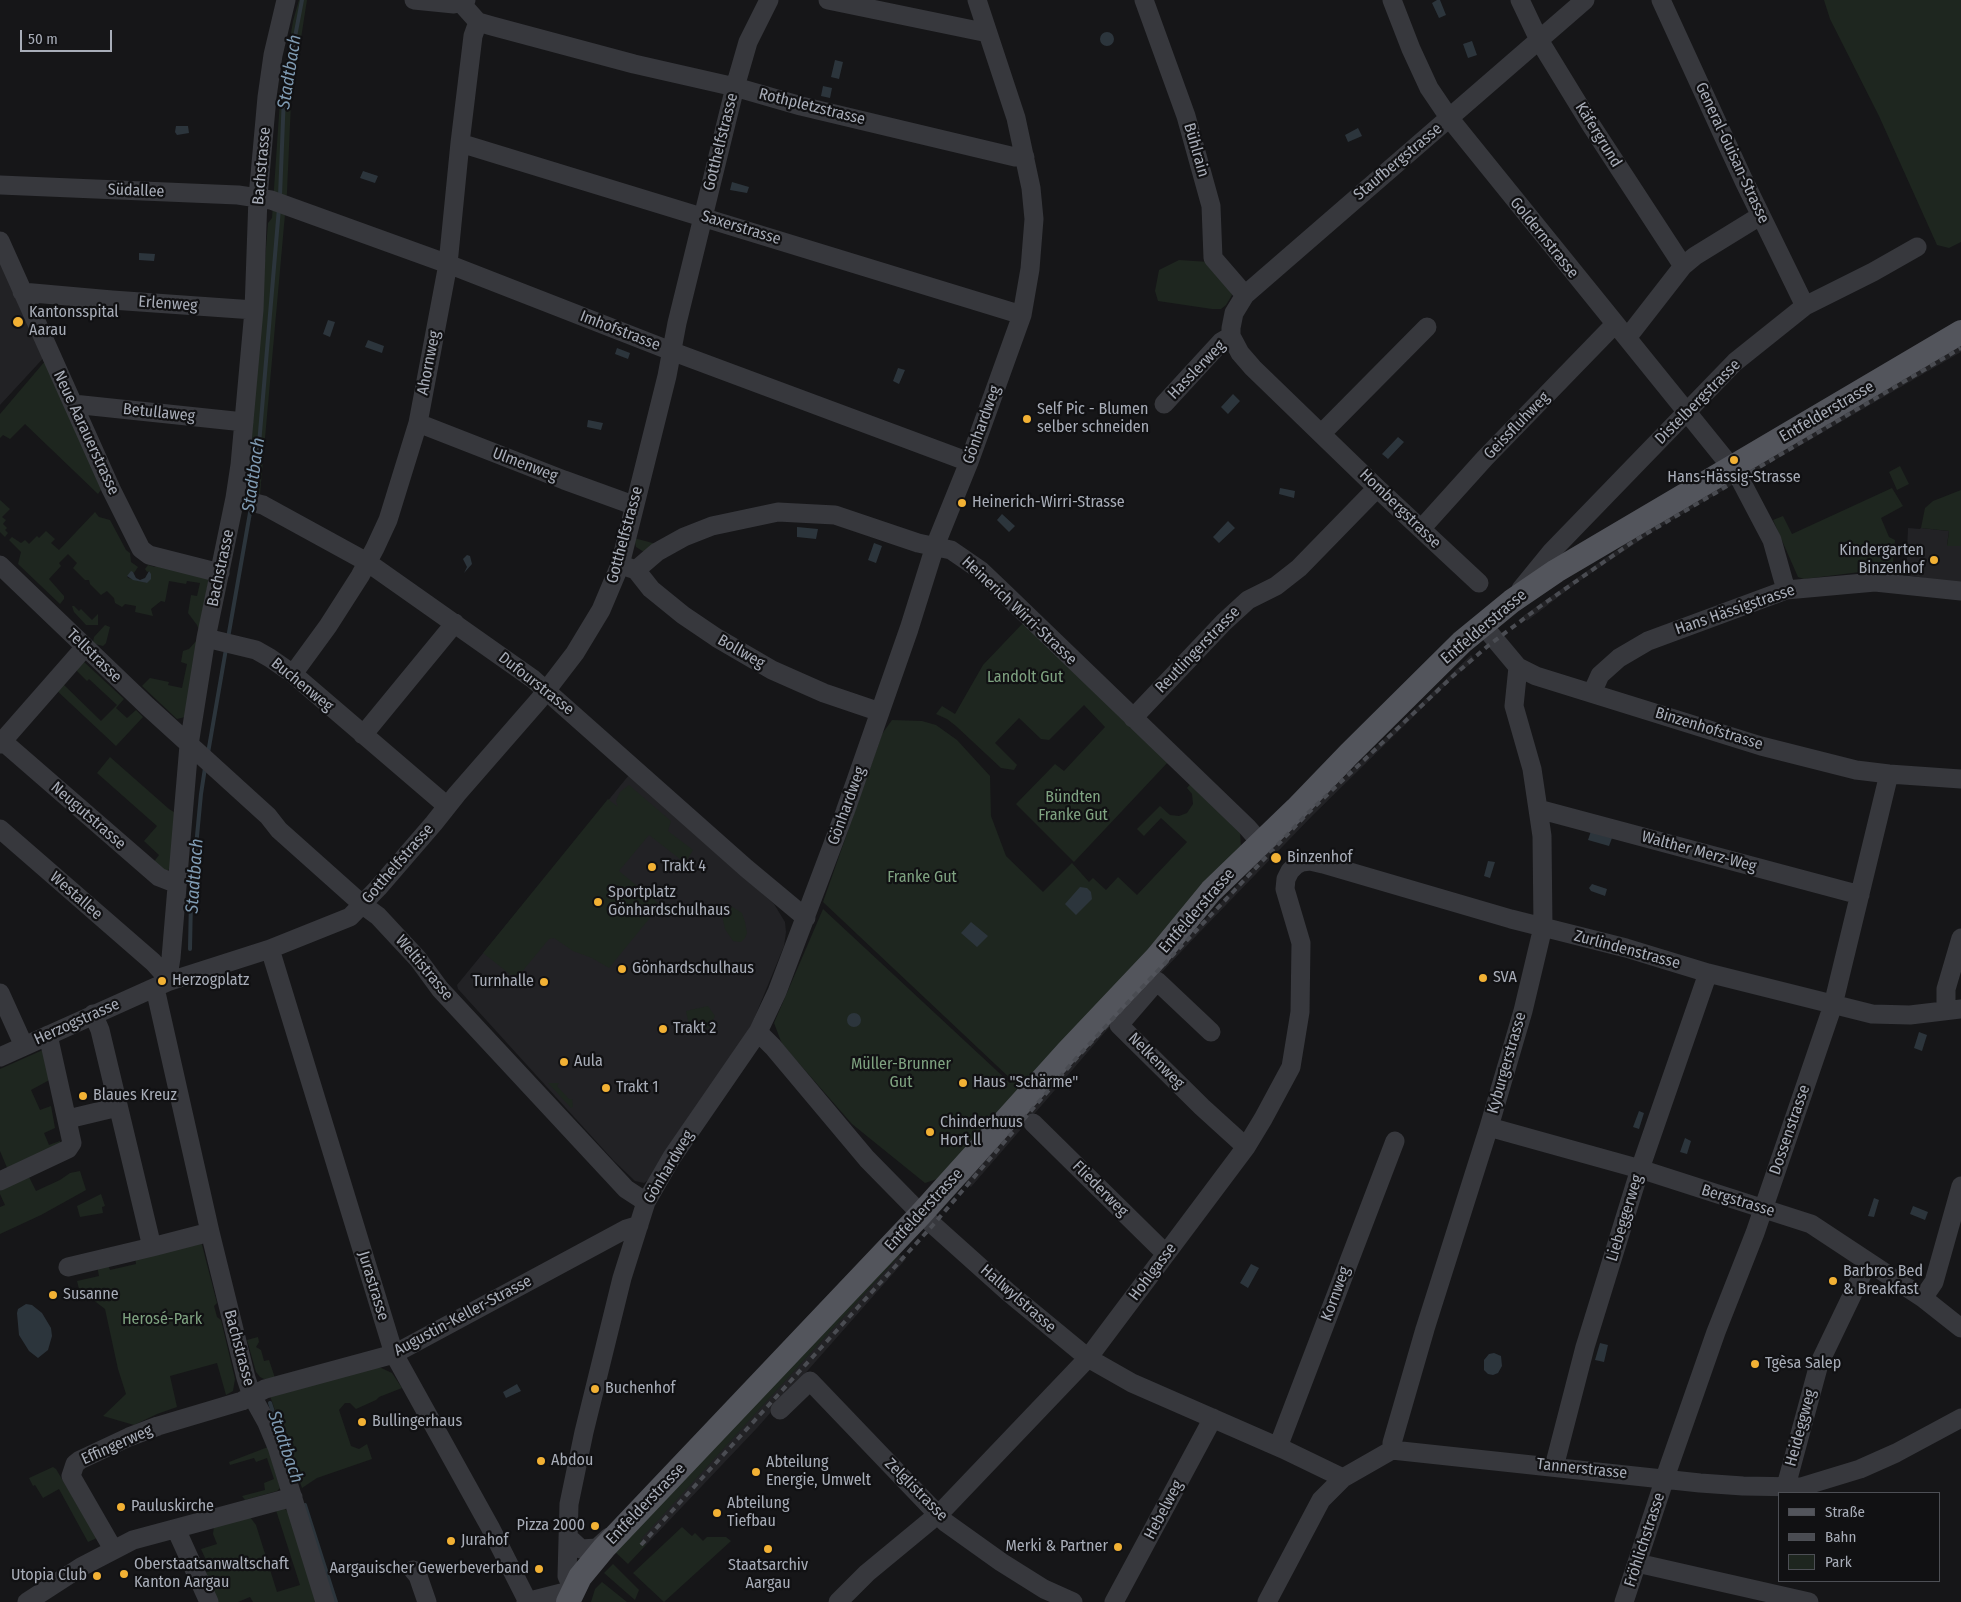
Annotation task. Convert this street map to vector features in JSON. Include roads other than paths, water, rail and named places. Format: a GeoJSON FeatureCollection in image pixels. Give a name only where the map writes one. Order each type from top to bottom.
{"type":"FeatureCollection","features":[{"type":"Feature","properties":{"kind":"main road","name":"Entfelderstrasse"},"geometry":{"type":"LineString","coordinates":[[571,1596],[588,1566],[921,1214],[1067,1052],[1156,958],[1210,891],[1482,624],[1513,600],[1596,547],[1961,332]]}},
{"type":"Feature","properties":{"kind":"street","name":"Bachstrasse"},"geometry":{"type":"LineString","coordinates":[[162,960],[178,884],[194,749],[218,641],[220,573],[249,501],[244,422],[265,199],[267,97],[286,0]]}},
{"type":"Feature","properties":{"kind":"street"},"geometry":{"type":"LineString","coordinates":[[414,0],[454,4],[464,1],[478,22]]}},
{"type":"Feature","properties":{"kind":"street","name":"Gotthelfstrasse"},"geometry":{"type":"LineString","coordinates":[[161,985],[270,949],[342,922],[350,917],[363,905],[548,690],[575,653],[628,567],[634,505],[667,376],[702,217],[748,42],[768,0]]}},
{"type":"Feature","properties":{"kind":"street"},"geometry":{"type":"LineString","coordinates":[[828,0],[988,33]]}},
{"type":"Feature","properties":{"kind":"street","name":"Gönhardweg"},"geometry":{"type":"LineString","coordinates":[[571,1596],[567,1576],[569,1504],[584,1432],[622,1278],[646,1202],[672,1157],[758,1032],[777,992],[806,918],[880,712],[935,546],[969,462],[1022,315],[1030,269],[1034,219],[1026,157],[1016,118],[977,0]]}},
{"type":"Feature","properties":{"kind":"street","name":"Bühlrain"},"geometry":{"type":"LineString","coordinates":[[1144,0],[1186,116],[1211,206],[1213,258],[1245,295]]}},
{"type":"Feature","properties":{"kind":"street","name":"Goldernstrasse"},"geometry":{"type":"LineString","coordinates":[[1392,0],[1429,88],[1450,119],[1724,458]]}},
{"type":"Feature","properties":{"kind":"street","name":"Käfergrund"},"geometry":{"type":"LineString","coordinates":[[1520,0],[1539,40],[1591,125],[1683,266]]}},
{"type":"Feature","properties":{"kind":"street","name":"Staufbergstrasse"},"geometry":{"type":"LineString","coordinates":[[1231,336],[1234,313],[1245,295],[1585,0]]}},
{"type":"Feature","properties":{"kind":"street","name":"General-Guisan-Strasse"},"geometry":{"type":"LineString","coordinates":[[1661,0],[1760,216],[1805,306]]}},
{"type":"Feature","properties":{"kind":"street","name":"Rothpletzstrasse"},"geometry":{"type":"LineString","coordinates":[[478,22],[634,64],[735,86],[800,106],[1015,157],[1026,157]]}},
{"type":"Feature","properties":{"kind":"street","name":"Ahornweg"},"geometry":{"type":"LineString","coordinates":[[293,674],[328,626],[367,562],[388,520],[418,423],[448,264],[473,36],[478,22]]}},
{"type":"Feature","properties":{"kind":"street","name":"Saxerstrasse"},"geometry":{"type":"LineString","coordinates":[[460,143],[1022,315]]}},
{"type":"Feature","properties":{"kind":"street","name":"Südallee"},"geometry":{"type":"LineString","coordinates":[[0,185],[238,195],[265,199]]}},
{"type":"Feature","properties":{"kind":"street","name":"Imhofstrasse"},"geometry":{"type":"LineString","coordinates":[[265,199],[448,264],[671,351],[969,462]]}},
{"type":"Feature","properties":{"kind":"street","name":"Geissfluhweg"},"geometry":{"type":"LineString","coordinates":[[1420,529],[1485,458],[1621,331],[1683,266],[1695,256],[1760,216]]}},
{"type":"Feature","properties":{"kind":"street","name":"Neue Aarauerstrasse"},"geometry":{"type":"LineString","coordinates":[[0,241],[111,489],[141,549],[149,555],[220,573]]}},
{"type":"Feature","properties":{"kind":"street","name":"Distelbergstrasse"},"geometry":{"type":"LineString","coordinates":[[1513,600],[1552,551],[1735,362],[1805,306],[1873,272],[1917,247]]}},
{"type":"Feature","properties":{"kind":"street","name":"Erlenweg"},"geometry":{"type":"LineString","coordinates":[[22,292],[254,310]]}},
{"type":"Feature","properties":{"kind":"street"},"geometry":{"type":"LineString","coordinates":[[1322,434],[1427,327]]}},
{"type":"Feature","properties":{"kind":"street","name":"Hasslerweg"},"geometry":{"type":"LineString","coordinates":[[1164,404],[1221,342],[1231,336]]}},
{"type":"Feature","properties":{"kind":"street","name":"Hombergstrasse"},"geometry":{"type":"LineString","coordinates":[[1231,336],[1240,353],[1249,363],[1377,488],[1479,583]]}},
{"type":"Feature","properties":{"kind":"street","name":"Betullaweg"},"geometry":{"type":"LineString","coordinates":[[73,404],[244,422]]}},
{"type":"Feature","properties":{"kind":"street","name":"Ulmenweg"},"geometry":{"type":"LineString","coordinates":[[418,423],[634,505]]}},
{"type":"Feature","properties":{"kind":"street"},"geometry":{"type":"LineString","coordinates":[[1741,481],[1772,540],[1786,590]]}},
{"type":"Feature","properties":{"kind":"street","name":"Reutlingerstrasse"},"geometry":{"type":"LineString","coordinates":[[1133,718],[1224,622],[1248,600],[1276,586],[1299,568],[1377,488]]}},
{"type":"Feature","properties":{"kind":"street","name":"Dufourstrasse"},"geometry":{"type":"LineString","coordinates":[[249,501],[367,562],[456,623],[548,690],[806,918]]}},
{"type":"Feature","properties":{"kind":"street","name":"Heinerich Wirri-Strasse"},"geometry":{"type":"LineString","coordinates":[[628,567],[684,537],[712,526],[778,512],[835,515],[918,543],[951,550],[980,570],[1247,827],[1261,843]]}},
{"type":"Feature","properties":{"kind":"street","name":"Tellstrasse"},"geometry":{"type":"LineString","coordinates":[[0,565],[194,749]]}},
{"type":"Feature","properties":{"kind":"street","name":"Bollweg"},"geometry":{"type":"LineString","coordinates":[[628,567],[660,597],[717,638],[772,670],[824,693],[880,712]]}},
{"type":"Feature","properties":{"kind":"street","name":"Hans Hässigstrasse"},"geometry":{"type":"LineString","coordinates":[[1592,692],[1600,675],[1619,658],[1648,641],[1786,590],[1875,582],[1961,591]]}},
{"type":"Feature","properties":{"kind":"street"},"geometry":{"type":"LineString","coordinates":[[363,735],[456,623]]}},
{"type":"Feature","properties":{"kind":"street","name":"Binzenhofstrasse"},"geometry":{"type":"LineString","coordinates":[[1482,624],[1518,667],[1536,676],[1761,746],[1856,770],[1961,779]]}},
{"type":"Feature","properties":{"kind":"street","name":"Buchenweg"},"geometry":{"type":"LineString","coordinates":[[218,641],[256,650],[293,674],[447,806]]}},
{"type":"Feature","properties":{"kind":"street","name":"Neugutstrasse"},"geometry":{"type":"LineString","coordinates":[[85,647],[1,742],[159,877],[178,884]]}},
{"type":"Feature","properties":{"kind":"street","name":"Kyburgerstrasse"},"geometry":{"type":"LineString","coordinates":[[1392,1450],[1392,1443],[1425,1329],[1489,1127],[1523,1011],[1543,927],[1542,836],[1532,769],[1514,706],[1518,667]]}},
{"type":"Feature","properties":{"kind":"street","name":"Weltistrasse"},"geometry":{"type":"LineString","coordinates":[[194,749],[268,816],[279,830],[363,905],[373,911],[418,959],[440,989],[626,1189],[634,1196],[646,1202]]}},
{"type":"Feature","properties":{"kind":"street","name":"Dossenstrasse"},"geometry":{"type":"LineString","coordinates":[[1665,1478],[1716,1332],[1763,1208],[1833,1005],[1889,774]]}},
{"type":"Feature","properties":{"kind":"street","name":"Walther Merz-Weg"},"geometry":{"type":"LineString","coordinates":[[1538,809],[1860,895]]}},
{"type":"Feature","properties":{"kind":"street","name":"Westallee"},"geometry":{"type":"LineString","coordinates":[[0,829],[162,960]]}},
{"type":"Feature","properties":{"kind":"street","name":"Zurlindenstrasse"},"geometry":{"type":"LineString","coordinates":[[1296,865],[1310,861],[1323,864],[1543,927],[1872,1014],[1910,1015],[1953,1010]]}},
{"type":"Feature","properties":{"kind":"street","name":"Hohlgasse"},"geometry":{"type":"LineString","coordinates":[[838,1602],[867,1573],[938,1515],[1088,1358],[1246,1147],[1263,1120],[1291,1067],[1300,1012],[1301,943],[1285,889],[1286,879],[1296,865]]}},
{"type":"Feature","properties":{"kind":"street"},"geometry":{"type":"LineString","coordinates":[[1953,1010],[1946,989],[1961,938]]}},
{"type":"Feature","properties":{"kind":"street","name":"Jurastrasse"},"geometry":{"type":"LineString","coordinates":[[270,949],[394,1354],[490,1527],[527,1602]]}},
{"type":"Feature","properties":{"kind":"street"},"geometry":{"type":"LineString","coordinates":[[161,985],[162,960]]}},
{"type":"Feature","properties":{"kind":"street","name":"Liebeggerweg"},"geometry":{"type":"LineString","coordinates":[[1554,1467],[1585,1347],[1640,1169],[1708,972]]}},
{"type":"Feature","properties":{"kind":"street","name":"Nelkenweg"},"geometry":{"type":"LineString","coordinates":[[1211,1032],[1157,981],[1119,1025],[1202,1107],[1246,1147]]}},
{"type":"Feature","properties":{"kind":"street","name":"Bachstrasse"},"geometry":{"type":"LineString","coordinates":[[161,985],[160,1013],[210,1232],[246,1378],[252,1396],[277,1446],[325,1602]]}},
{"type":"Feature","properties":{"kind":"street","name":"Herzogstrasse"},"geometry":{"type":"LineString","coordinates":[[0,1057],[92,1014],[161,985]]}},
{"type":"Feature","properties":{"kind":"street"},"geometry":{"type":"LineString","coordinates":[[0,993],[24,1046]]}},
{"type":"Feature","properties":{"kind":"street"},"geometry":{"type":"LineString","coordinates":[[92,1014],[100,1030],[152,1246]]}},
{"type":"Feature","properties":{"kind":"street","name":"Hallwylstrasse"},"geometry":{"type":"LineString","coordinates":[[758,1032],[773,1047],[867,1159],[921,1214],[1008,1292],[1088,1358],[1132,1382],[1343,1478]]}},
{"type":"Feature","properties":{"kind":"street"},"geometry":{"type":"LineString","coordinates":[[0,1181],[68,1150],[72,1144],[48,1035]]}},
{"type":"Feature","properties":{"kind":"street"},"geometry":{"type":"LineString","coordinates":[[68,1119],[118,1107]]}},
{"type":"Feature","properties":{"kind":"street","name":"Fliederweg"},"geometry":{"type":"LineString","coordinates":[[1033,1123],[1166,1254]]}},
{"type":"Feature","properties":{"kind":"street","name":"Bergstrasse"},"geometry":{"type":"LineString","coordinates":[[1489,1127],[1640,1169],[1811,1224],[1923,1298],[1961,1328]]}},
{"type":"Feature","properties":{"kind":"street","name":"Kornweg"},"geometry":{"type":"LineString","coordinates":[[1278,1447],[1395,1141]]}},
{"type":"Feature","properties":{"kind":"street"},"geometry":{"type":"LineString","coordinates":[[1923,1298],[1934,1282],[1961,1186]]}},
{"type":"Feature","properties":{"kind":"street","name":"Augustin-Keller-Strasse"},"geometry":{"type":"LineString","coordinates":[[252,1396],[265,1389],[394,1354],[626,1229],[639,1225]]}},
{"type":"Feature","properties":{"kind":"street"},"geometry":{"type":"LineString","coordinates":[[68,1267],[210,1232]]}},
{"type":"Feature","properties":{"kind":"street","name":"Heideggweg"},"geometry":{"type":"LineString","coordinates":[[1786,1486],[1819,1364],[1868,1262]]}},
{"type":"Feature","properties":{"kind":"street","name":"Zelglistrasse"},"geometry":{"type":"LineString","coordinates":[[780,1410],[810,1381],[938,1515],[1001,1562],[1044,1589],[1073,1602]]}},
{"type":"Feature","properties":{"kind":"street","name":"Effingerweg"},"geometry":{"type":"LineString","coordinates":[[114,1549],[71,1476],[75,1464],[123,1440],[158,1426],[242,1401],[252,1396]]}},
{"type":"Feature","properties":{"kind":"street","name":"Hebelweg"},"geometry":{"type":"LineString","coordinates":[[1114,1602],[1213,1418]]}},
{"type":"Feature","properties":{"kind":"street","name":"Tannerstrasse"},"geometry":{"type":"LineString","coordinates":[[1392,1450],[1743,1486],[1801,1486],[1860,1469],[1896,1453],[1961,1418]]}},
{"type":"Feature","properties":{"kind":"street"},"geometry":{"type":"LineString","coordinates":[[1267,1602],[1321,1500],[1343,1478],[1392,1450]]}},
{"type":"Feature","properties":{"kind":"street","name":"Fröhlichstrasse"},"geometry":{"type":"LineString","coordinates":[[1624,1602],[1665,1478]]}},
{"type":"Feature","properties":{"kind":"street"},"geometry":{"type":"LineString","coordinates":[[27,1602],[68,1574],[133,1540],[293,1497]]}},
{"type":"Feature","properties":{"kind":"street"},"geometry":{"type":"LineString","coordinates":[[176,1529],[210,1602]]}},
{"type":"Feature","properties":{"kind":"street"},"geometry":{"type":"LineString","coordinates":[[568,1537],[581,1549],[597,1548],[611,1535],[619,1532]]}},
{"type":"Feature","properties":{"kind":"street"},"geometry":{"type":"LineString","coordinates":[[1637,1563],[1810,1602]]}},
{"type":"Feature","properties":{"kind":"street"},"geometry":{"type":"LineString","coordinates":[[413,1570],[418,1576],[427,1602]]}},
{"type":"Feature","properties":{"kind":"street"},"geometry":{"type":"LineString","coordinates":[[527,1602],[571,1596]]}},
{"type":"Feature","properties":{"kind":"waterway","name":"Stadtbach"},"geometry":{"type":"LineString","coordinates":[[280,196],[284,95],[302,0]]}},
{"type":"Feature","properties":{"kind":"waterway","name":"Stadtbach"},"geometry":{"type":"LineString","coordinates":[[253,497],[279,208]]}},
{"type":"Feature","properties":{"kind":"waterway","name":"Stadtbach"},"geometry":{"type":"LineString","coordinates":[[228,638],[251,507]]}},
{"type":"Feature","properties":{"kind":"waterway","name":"Stadtbach"},"geometry":{"type":"LineString","coordinates":[[208,753],[226,649]]}},
{"type":"Feature","properties":{"kind":"waterway","name":"Stadtbach"},"geometry":{"type":"LineString","coordinates":[[190,949],[191,899],[205,768]]}},
{"type":"Feature","properties":{"kind":"waterway","name":"Stadtbach"},"geometry":{"type":"LineString","coordinates":[[270,1403],[278,1427]]}},
{"type":"Feature","properties":{"kind":"waterway","name":"Stadtbach"},"geometry":{"type":"LineString","coordinates":[[305,1505],[336,1602]]}},
{"type":"Feature","properties":{"kind":"railway"},"geometry":{"type":"LineString","coordinates":[[641,1545],[933,1225],[1073,1062],[1132,998],[1308,813],[1453,676],[1489,645],[1542,605],[1634,541],[1961,348]]}},
{"type":"Feature","properties":{"kind":"place","name":"Kantonsspital Aarau"},"geometry":{"type":"Point","coordinates":[18,322]}},
{"type":"Feature","properties":{"kind":"place","name":"Self Pic - Blumen selber schneiden"},"geometry":{"type":"Point","coordinates":[1027,419]}},
{"type":"Feature","properties":{"kind":"place","name":"Hans-Hässig-Strasse"},"geometry":{"type":"Point","coordinates":[1734,460]}},
{"type":"Feature","properties":{"kind":"place","name":"Heinerich-Wirri-Strasse"},"geometry":{"type":"Point","coordinates":[962,503]}},
{"type":"Feature","properties":{"kind":"place","name":"Kindergarten Binzenhof"},"geometry":{"type":"Point","coordinates":[1934,560]}},
{"type":"Feature","properties":{"kind":"place","name":"Binzenhof"},"geometry":{"type":"Point","coordinates":[1276,858]}},
{"type":"Feature","properties":{"kind":"place","name":"Trakt 4"},"geometry":{"type":"Point","coordinates":[652,867]}},
{"type":"Feature","properties":{"kind":"place","name":"Sportplatz Gönhardschulhaus"},"geometry":{"type":"Point","coordinates":[598,902]}},
{"type":"Feature","properties":{"kind":"place","name":"Gönhardschulhaus"},"geometry":{"type":"Point","coordinates":[622,969]}},
{"type":"Feature","properties":{"kind":"place","name":"SVA"},"geometry":{"type":"Point","coordinates":[1483,978]}},
{"type":"Feature","properties":{"kind":"place","name":"Herzogplatz"},"geometry":{"type":"Point","coordinates":[162,981]}},
{"type":"Feature","properties":{"kind":"place","name":"Turnhalle"},"geometry":{"type":"Point","coordinates":[544,982]}},
{"type":"Feature","properties":{"kind":"place","name":"Trakt 2"},"geometry":{"type":"Point","coordinates":[663,1029]}},
{"type":"Feature","properties":{"kind":"place","name":"Aula"},"geometry":{"type":"Point","coordinates":[564,1062]}},
{"type":"Feature","properties":{"kind":"place","name":"Haus \"Schärme\""},"geometry":{"type":"Point","coordinates":[963,1083]}},
{"type":"Feature","properties":{"kind":"place","name":"Trakt 1"},"geometry":{"type":"Point","coordinates":[606,1088]}},
{"type":"Feature","properties":{"kind":"place","name":"Blaues Kreuz"},"geometry":{"type":"Point","coordinates":[83,1096]}},
{"type":"Feature","properties":{"kind":"place","name":"Chinderhuus Hort ll"},"geometry":{"type":"Point","coordinates":[930,1132]}},
{"type":"Feature","properties":{"kind":"place","name":"Barbros Bed & Breakfast"},"geometry":{"type":"Point","coordinates":[1833,1281]}},
{"type":"Feature","properties":{"kind":"place","name":"Susanne"},"geometry":{"type":"Point","coordinates":[53,1295]}},
{"type":"Feature","properties":{"kind":"place","name":"Tgèsa Salep"},"geometry":{"type":"Point","coordinates":[1755,1364]}},
{"type":"Feature","properties":{"kind":"place","name":"Buchenhof"},"geometry":{"type":"Point","coordinates":[595,1389]}},
{"type":"Feature","properties":{"kind":"place","name":"Bullingerhaus"},"geometry":{"type":"Point","coordinates":[362,1422]}},
{"type":"Feature","properties":{"kind":"place","name":"Abdou"},"geometry":{"type":"Point","coordinates":[541,1461]}},
{"type":"Feature","properties":{"kind":"place","name":"Abteilung Energie, Umwelt"},"geometry":{"type":"Point","coordinates":[756,1472]}},
{"type":"Feature","properties":{"kind":"place","name":"Pauluskirche"},"geometry":{"type":"Point","coordinates":[121,1507]}},
{"type":"Feature","properties":{"kind":"place","name":"Abteilung Tiefbau"},"geometry":{"type":"Point","coordinates":[717,1513]}},
{"type":"Feature","properties":{"kind":"place","name":"Pizza 2000"},"geometry":{"type":"Point","coordinates":[595,1526]}},
{"type":"Feature","properties":{"kind":"place","name":"Jurahof"},"geometry":{"type":"Point","coordinates":[451,1541]}},
{"type":"Feature","properties":{"kind":"place","name":"Merki & Partner"},"geometry":{"type":"Point","coordinates":[1118,1547]}},
{"type":"Feature","properties":{"kind":"place","name":"Staatsarchiv Aargau"},"geometry":{"type":"Point","coordinates":[768,1549]}},
{"type":"Feature","properties":{"kind":"place","name":"Aargauischer Gewerbeverband"},"geometry":{"type":"Point","coordinates":[539,1569]}},
{"type":"Feature","properties":{"kind":"place","name":"Oberstaatsanwaltschaft Kanton Aargau"},"geometry":{"type":"Point","coordinates":[124,1574]}},
{"type":"Feature","properties":{"kind":"place","name":"Utopia Club"},"geometry":{"type":"Point","coordinates":[97,1576]}},
{"type":"Feature","properties":{"kind":"park label","name":"Landolt Gut"},"geometry":{"type":"Point","coordinates":[1025,678]}},
{"type":"Feature","properties":{"kind":"park label","name":"Bündten Franke Gut"},"geometry":{"type":"Point","coordinates":[1073,807]}},
{"type":"Feature","properties":{"kind":"park label","name":"Franke Gut"},"geometry":{"type":"Point","coordinates":[922,878]}},
{"type":"Feature","properties":{"kind":"park label","name":"Müller-Brunner Gut"},"geometry":{"type":"Point","coordinates":[901,1074]}},
{"type":"Feature","properties":{"kind":"park label","name":"Herosé-Park"},"geometry":{"type":"Point","coordinates":[162,1320]}}]}
